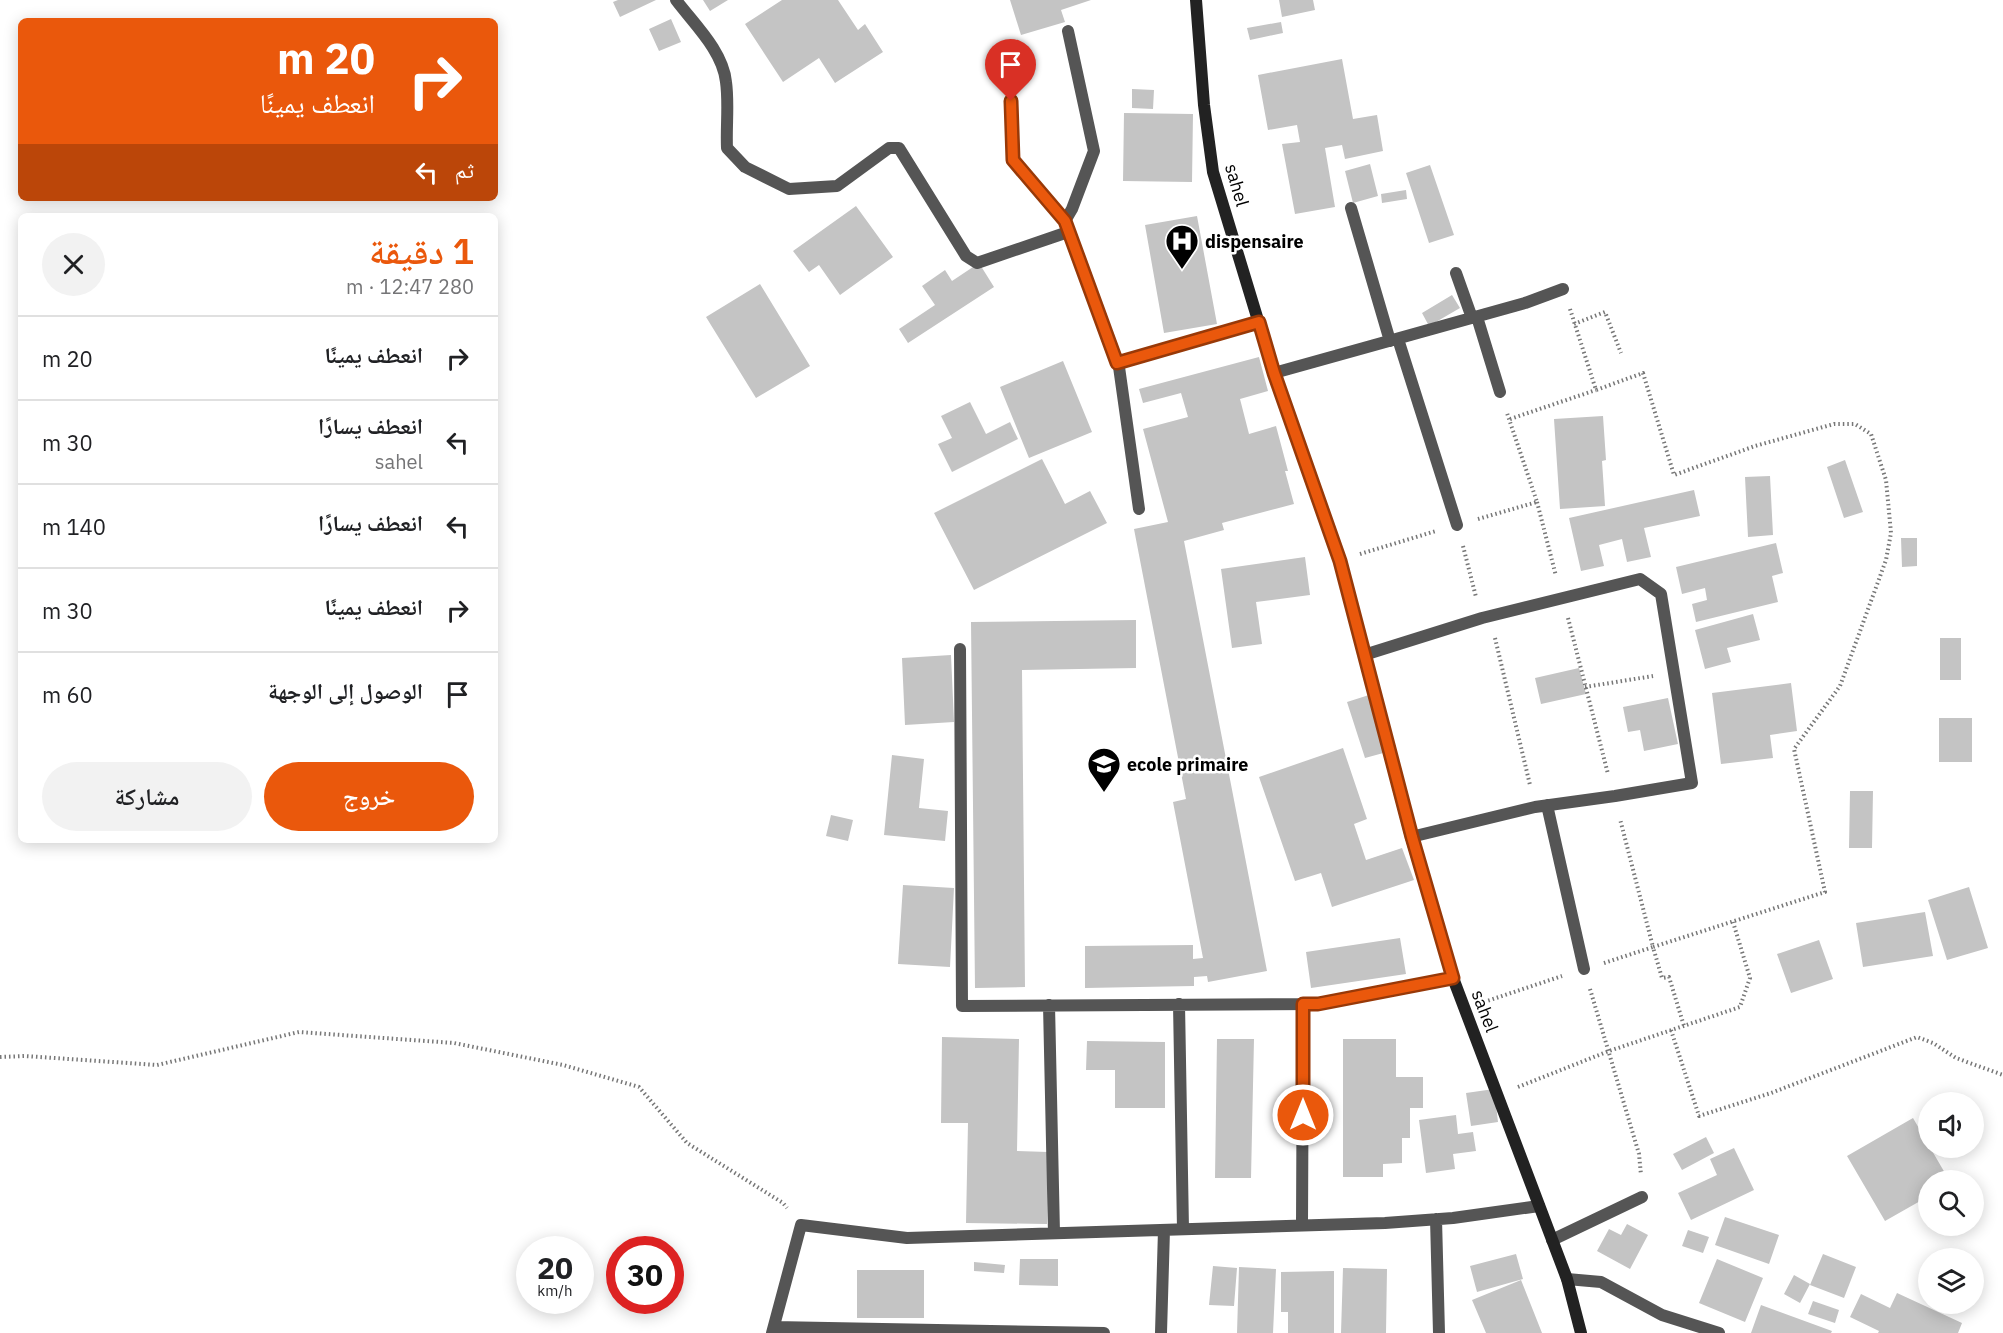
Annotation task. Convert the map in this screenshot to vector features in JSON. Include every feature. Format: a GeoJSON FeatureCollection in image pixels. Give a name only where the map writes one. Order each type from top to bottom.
{"type":"FeatureCollection","features":[{"type":"Feature","properties":{"kind":"street"},"geometry":{"type":"LineString","coordinates":[[676,0],[711,45],[720,63],[726,82],[727,148],[744,166],[789,189],[837,186],[889,148],[899,148],[966,256],[977,263],[1066,226]]}},
{"type":"Feature","properties":{"kind":"street","name":"sahel"},"geometry":{"type":"LineString","coordinates":[[1196,0],[1204,105],[1213,172],[1274,373],[1340,561],[1412,837],[1453,978],[1567,1279],[1581,1333]]}},
{"type":"Feature","properties":{"kind":"street"},"geometry":{"type":"LineString","coordinates":[[1066,226],[1094,151],[1068,31]]}},
{"type":"Feature","properties":{"kind":"street"},"geometry":{"type":"LineString","coordinates":[[1011,101],[1013,160],[1066,226],[1117,363],[1140,509]]}},
{"type":"Feature","properties":{"kind":"street"},"geometry":{"type":"LineString","coordinates":[[1351,208],[1457,525]]}},
{"type":"Feature","properties":{"kind":"street"},"geometry":{"type":"LineString","coordinates":[[1456,273],[1475,317],[1500,392]]}},
{"type":"Feature","properties":{"kind":"street"},"geometry":{"type":"LineString","coordinates":[[1274,373],[1525,303],[1563,289]]}},
{"type":"Feature","properties":{"kind":"street"},"geometry":{"type":"LineString","coordinates":[[1117,363],[1259,322]]}},
{"type":"Feature","properties":{"kind":"street"},"geometry":{"type":"LineString","coordinates":[[1364,655],[1486,617],[1640,579],[1661,594],[1692,783],[1541,806],[1412,837]]}},
{"type":"Feature","properties":{"kind":"street"},"geometry":{"type":"LineString","coordinates":[[960,649],[962,1006],[1318,1004],[1453,978]]}},
{"type":"Feature","properties":{"kind":"street"},"geometry":{"type":"LineString","coordinates":[[1541,806],[1584,969]]}},
{"type":"Feature","properties":{"kind":"street"},"geometry":{"type":"LineString","coordinates":[[1179,1004],[1183,1229]]}},
{"type":"Feature","properties":{"kind":"street"},"geometry":{"type":"LineString","coordinates":[[1302,1225],[1303,1004]]}},
{"type":"Feature","properties":{"kind":"street"},"geometry":{"type":"LineString","coordinates":[[1049,1005],[1054,1233]]}},
{"type":"Feature","properties":{"kind":"street"},"geometry":{"type":"LineString","coordinates":[[1552,1240],[1642,1197]]}},
{"type":"Feature","properties":{"kind":"street"},"geometry":{"type":"LineString","coordinates":[[1104,1333],[773,1330],[801,1225],[906,1238],[1436,1219],[1539,1206]]}},
{"type":"Feature","properties":{"kind":"street"},"geometry":{"type":"LineString","coordinates":[[1436,1219],[1439,1333]]}},
{"type":"Feature","properties":{"kind":"street"},"geometry":{"type":"LineString","coordinates":[[1161,1333],[1164,1230]]}},
{"type":"Feature","properties":{"kind":"street"},"geometry":{"type":"LineString","coordinates":[[1567,1279],[1601,1282],[1662,1315],[1719,1333]]}},
{"type":"Feature","properties":{"kind":"path"},"geometry":{"type":"LineString","coordinates":[[1563,289],[1596,390]]}},
{"type":"Feature","properties":{"kind":"path"},"geometry":{"type":"LineString","coordinates":[[1575,324],[1605,312],[1621,353]]}},
{"type":"Feature","properties":{"kind":"path"},"geometry":{"type":"LineString","coordinates":[[1510,419],[1643,374],[1674,475],[1755,446],[1822,427],[1834,424],[1855,424],[1871,434],[1886,480],[1891,533],[1886,560],[1840,686],[1794,749],[1825,892],[1653,947],[1662,978],[1668,977],[1684,1026]]}},
{"type":"Feature","properties":{"kind":"path"},"geometry":{"type":"LineString","coordinates":[[1457,525],[1541,806]]}},
{"type":"Feature","properties":{"kind":"path"},"geometry":{"type":"LineString","coordinates":[[1586,687],[1675,673]]}},
{"type":"Feature","properties":{"kind":"path"},"geometry":{"type":"LineString","coordinates":[[1497,1095],[1609,1051],[1740,1007],[1750,978],[1733,922]]}},
{"type":"Feature","properties":{"kind":"path"},"geometry":{"type":"LineString","coordinates":[[1584,969],[1639,1154],[1642,1197]]}},
{"type":"Feature","properties":{"kind":"path"},"geometry":{"type":"LineString","coordinates":[[1671,1030],[1699,1116],[1771,1093],[1917,1037],[1934,1043],[1956,1058],[2003,1075]]}},
{"type":"Feature","properties":{"kind":"path"},"geometry":{"type":"LineString","coordinates":[[0,1058],[25,1056],[157,1065],[298,1032],[454,1043],[563,1065],[639,1088],[687,1143],[783,1203],[801,1225]]}},
{"type":"Feature","properties":{"kind":"building"},"geometry":{"type":"Polygon","coordinates":[[[656,0],[620,17],[613,2],[656,0]]]}},
{"type":"Feature","properties":{"kind":"building"},"geometry":{"type":"Polygon","coordinates":[[[703,0],[728,0],[710,11],[703,0]]]}},
{"type":"Feature","properties":{"kind":"building"},"geometry":{"type":"Polygon","coordinates":[[[782,0],[838,0],[858,30],[865,24],[883,52],[835,83],[819,58],[783,82],[745,24],[782,0]]]}},
{"type":"Feature","properties":{"kind":"building"},"geometry":{"type":"Polygon","coordinates":[[[1010,0],[1091,0],[1061,10],[1065,22],[1021,35],[1010,0]]]}},
{"type":"Feature","properties":{"kind":"building"},"geometry":{"type":"Polygon","coordinates":[[[1279,0],[1313,0],[1315,10],[1282,17],[1279,0]]]}},
{"type":"Feature","properties":{"kind":"building"},"geometry":{"type":"Polygon","coordinates":[[[671,19],[681,42],[659,51],[649,29],[671,19]]]}},
{"type":"Feature","properties":{"kind":"building"},"geometry":{"type":"Polygon","coordinates":[[[1281,22],[1283,33],[1250,40],[1247,28],[1281,22]]]}},
{"type":"Feature","properties":{"kind":"building"},"geometry":{"type":"Polygon","coordinates":[[[1342,59],[1353,119],[1377,115],[1383,151],[1345,159],[1342,145],[1325,148],[1335,207],[1295,214],[1282,144],[1300,142],[1297,125],[1268,130],[1258,75],[1342,59]]]}},
{"type":"Feature","properties":{"kind":"building"},"geometry":{"type":"Polygon","coordinates":[[[1132,89],[1154,90],[1153,109],[1132,108],[1132,89]]]}},
{"type":"Feature","properties":{"kind":"building"},"geometry":{"type":"Polygon","coordinates":[[[1124,113],[1193,114],[1192,182],[1123,181],[1124,113]]]}},
{"type":"Feature","properties":{"kind":"building"},"geometry":{"type":"Polygon","coordinates":[[[1370,164],[1378,196],[1353,203],[1345,171],[1370,164]]]}},
{"type":"Feature","properties":{"kind":"building"},"geometry":{"type":"Polygon","coordinates":[[[1430,165],[1454,235],[1429,243],[1406,173],[1430,165]]]}},
{"type":"Feature","properties":{"kind":"building"},"geometry":{"type":"Polygon","coordinates":[[[1406,190],[1407,199],[1382,203],[1381,194],[1406,190]]]}},
{"type":"Feature","properties":{"kind":"building"},"geometry":{"type":"Polygon","coordinates":[[[856,206],[893,257],[840,295],[819,265],[809,272],[793,251],[856,206]]]}},
{"type":"Feature","properties":{"kind":"building"},"geometry":{"type":"Polygon","coordinates":[[[1197,216],[1217,324],[1164,333],[1145,225],[1197,216]]]}},
{"type":"Feature","properties":{"kind":"building"},"geometry":{"type":"Polygon","coordinates":[[[979,263],[994,287],[908,343],[899,329],[935,305],[922,286],[945,270],[952,281],[979,263]]]}},
{"type":"Feature","properties":{"kind":"building"},"geometry":{"type":"Polygon","coordinates":[[[760,284],[810,366],[756,398],[706,317],[760,284]]]}},
{"type":"Feature","properties":{"kind":"building"},"geometry":{"type":"Polygon","coordinates":[[[1452,295],[1460,308],[1429,326],[1422,313],[1452,295]]]}},
{"type":"Feature","properties":{"kind":"building"},"geometry":{"type":"Polygon","coordinates":[[[1259,357],[1268,391],[1240,399],[1249,434],[1276,426],[1294,504],[1222,523],[1224,530],[1184,541],[1267,971],[1208,982],[1207,976],[1194,977],[1194,986],[1085,988],[1085,946],[1193,945],[1193,959],[1203,958],[1173,802],[1186,799],[1134,529],[1168,522],[1143,429],[1188,417],[1181,393],[1143,403],[1139,389],[1259,357]]]}},
{"type":"Feature","properties":{"kind":"building"},"geometry":{"type":"Polygon","coordinates":[[[1063,361],[1092,432],[1029,458],[1000,387],[1063,361]]]}},
{"type":"Feature","properties":{"kind":"building"},"geometry":{"type":"Polygon","coordinates":[[[970,402],[986,434],[1010,422],[1018,439],[952,472],[938,444],[952,438],[941,416],[970,402]]]}},
{"type":"Feature","properties":{"kind":"building"},"geometry":{"type":"Polygon","coordinates":[[[1603,416],[1606,460],[1602,461],[1605,506],[1560,509],[1554,419],[1603,416]]]}},
{"type":"Feature","properties":{"kind":"building"},"geometry":{"type":"Polygon","coordinates":[[[1042,459],[1065,504],[1090,491],[1107,523],[974,590],[934,513],[1042,459]]]}},
{"type":"Feature","properties":{"kind":"building"},"geometry":{"type":"Polygon","coordinates":[[[1845,460],[1863,512],[1844,518],[1827,467],[1845,460]]]}},
{"type":"Feature","properties":{"kind":"building"},"geometry":{"type":"Polygon","coordinates":[[[1770,476],[1773,535],[1748,537],[1745,477],[1770,476]]]}},
{"type":"Feature","properties":{"kind":"building"},"geometry":{"type":"Polygon","coordinates":[[[1694,490],[1700,516],[1644,528],[1651,557],[1627,562],[1622,539],[1599,545],[1604,566],[1581,571],[1569,518],[1694,490]]]}},
{"type":"Feature","properties":{"kind":"building"},"geometry":{"type":"Polygon","coordinates":[[[1901,538],[1917,538],[1917,566],[1902,567],[1901,538]]]}},
{"type":"Feature","properties":{"kind":"building"},"geometry":{"type":"Polygon","coordinates":[[[1776,543],[1783,573],[1772,576],[1778,602],[1696,622],[1692,604],[1707,600],[1705,588],[1682,594],[1676,567],[1776,543]]]}},
{"type":"Feature","properties":{"kind":"building"},"geometry":{"type":"Polygon","coordinates":[[[1305,557],[1310,595],[1256,602],[1262,644],[1232,648],[1221,569],[1305,557]]]}},
{"type":"Feature","properties":{"kind":"building"},"geometry":{"type":"Polygon","coordinates":[[[1753,614],[1760,640],[1727,648],[1731,662],[1705,669],[1695,630],[1753,614]]]}},
{"type":"Feature","properties":{"kind":"building"},"geometry":{"type":"Polygon","coordinates":[[[1136,620],[1136,668],[1022,670],[1025,987],[975,988],[971,622],[1136,620]]]}},
{"type":"Feature","properties":{"kind":"building"},"geometry":{"type":"Polygon","coordinates":[[[1940,638],[1961,638],[1961,680],[1940,680],[1940,638]]]}},
{"type":"Feature","properties":{"kind":"building"},"geometry":{"type":"Polygon","coordinates":[[[951,655],[954,722],[905,725],[902,658],[951,655]]]}},
{"type":"Feature","properties":{"kind":"building"},"geometry":{"type":"Polygon","coordinates":[[[1579,668],[1586,694],[1541,704],[1535,678],[1579,668]]]}},
{"type":"Feature","properties":{"kind":"building"},"geometry":{"type":"Polygon","coordinates":[[[1791,683],[1797,731],[1770,735],[1773,758],[1721,764],[1712,693],[1791,683]]]}},
{"type":"Feature","properties":{"kind":"building"},"geometry":{"type":"Polygon","coordinates":[[[1369,695],[1387,752],[1365,758],[1347,702],[1369,695]]]}},
{"type":"Feature","properties":{"kind":"building"},"geometry":{"type":"Polygon","coordinates":[[[1668,698],[1678,744],[1644,751],[1640,730],[1628,732],[1623,707],[1668,698]]]}},
{"type":"Feature","properties":{"kind":"building"},"geometry":{"type":"Polygon","coordinates":[[[1939,718],[1972,718],[1972,762],[1939,762],[1939,718]]]}},
{"type":"Feature","properties":{"kind":"building"},"geometry":{"type":"Polygon","coordinates":[[[1343,748],[1367,819],[1354,824],[1366,860],[1402,848],[1414,880],[1332,907],[1321,873],[1295,881],[1259,777],[1343,748]]]}},
{"type":"Feature","properties":{"kind":"building"},"geometry":{"type":"Polygon","coordinates":[[[892,755],[924,759],[919,808],[948,811],[945,841],[884,835],[892,755]]]}},
{"type":"Feature","properties":{"kind":"building"},"geometry":{"type":"Polygon","coordinates":[[[1850,791],[1873,791],[1872,848],[1849,848],[1850,791]]]}},
{"type":"Feature","properties":{"kind":"building"},"geometry":{"type":"Polygon","coordinates":[[[831,815],[853,820],[848,841],[826,836],[831,815]]]}},
{"type":"Feature","properties":{"kind":"building"},"geometry":{"type":"Polygon","coordinates":[[[903,885],[954,888],[950,967],[898,964],[903,885]]]}},
{"type":"Feature","properties":{"kind":"building"},"geometry":{"type":"Polygon","coordinates":[[[1969,887],[1988,948],[1947,960],[1928,900],[1969,887]]]}},
{"type":"Feature","properties":{"kind":"building"},"geometry":{"type":"Polygon","coordinates":[[[1925,912],[1933,956],[1863,967],[1856,923],[1925,912]]]}},
{"type":"Feature","properties":{"kind":"building"},"geometry":{"type":"Polygon","coordinates":[[[1400,938],[1406,974],[1311,988],[1306,952],[1400,938]]]}},
{"type":"Feature","properties":{"kind":"building"},"geometry":{"type":"Polygon","coordinates":[[[1819,940],[1833,979],[1791,993],[1777,954],[1819,940]]]}},
{"type":"Feature","properties":{"kind":"building"},"geometry":{"type":"Polygon","coordinates":[[[942,1037],[1019,1039],[1017,1151],[1048,1152],[1047,1224],[966,1223],[968,1123],[941,1123],[942,1037]]]}},
{"type":"Feature","properties":{"kind":"building"},"geometry":{"type":"Polygon","coordinates":[[[1217,1039],[1254,1039],[1251,1178],[1215,1178],[1217,1039]]]}},
{"type":"Feature","properties":{"kind":"building"},"geometry":{"type":"Polygon","coordinates":[[[1343,1039],[1396,1039],[1396,1077],[1423,1077],[1423,1108],[1410,1108],[1410,1138],[1402,1138],[1402,1163],[1383,1164],[1383,1177],[1343,1177],[1343,1039]]]}},
{"type":"Feature","properties":{"kind":"building"},"geometry":{"type":"Polygon","coordinates":[[[1087,1041],[1165,1042],[1165,1108],[1115,1108],[1115,1070],[1086,1070],[1087,1041]]]}},
{"type":"Feature","properties":{"kind":"building"},"geometry":{"type":"Polygon","coordinates":[[[1494,1089],[1498,1122],[1471,1126],[1466,1093],[1494,1089]]]}},
{"type":"Feature","properties":{"kind":"building"},"geometry":{"type":"Polygon","coordinates":[[[1456,1115],[1458,1134],[1473,1132],[1476,1151],[1453,1154],[1455,1169],[1426,1173],[1419,1120],[1456,1115]]]}},
{"type":"Feature","properties":{"kind":"building"},"geometry":{"type":"Polygon","coordinates":[[[1913,1118],[1918,1127],[1918,1158],[1936,1158],[1943,1170],[1918,1170],[1918,1202],[1885,1221],[1847,1156],[1913,1118]]]}},
{"type":"Feature","properties":{"kind":"building"},"geometry":{"type":"Polygon","coordinates":[[[1706,1137],[1714,1153],[1682,1170],[1673,1154],[1706,1137]]]}},
{"type":"Feature","properties":{"kind":"building"},"geometry":{"type":"Polygon","coordinates":[[[1734,1148],[1754,1190],[1691,1220],[1678,1193],[1717,1175],[1710,1159],[1734,1148]]]}},
{"type":"Feature","properties":{"kind":"building"},"geometry":{"type":"Polygon","coordinates":[[[1725,1217],[1779,1235],[1769,1264],[1715,1245],[1725,1217]]]}},
{"type":"Feature","properties":{"kind":"building"},"geometry":{"type":"Polygon","coordinates":[[[1627,1224],[1648,1235],[1630,1269],[1597,1251],[1609,1229],[1621,1235],[1627,1224]]]}},
{"type":"Feature","properties":{"kind":"building"},"geometry":{"type":"Polygon","coordinates":[[[1688,1230],[1709,1237],[1703,1253],[1682,1246],[1688,1230]]]}},
{"type":"Feature","properties":{"kind":"building"},"geometry":{"type":"Polygon","coordinates":[[[1516,1254],[1523,1279],[1477,1292],[1470,1266],[1516,1254]]]}},
{"type":"Feature","properties":{"kind":"building"},"geometry":{"type":"Polygon","coordinates":[[[1823,1254],[1856,1267],[1844,1298],[1810,1285],[1823,1254]]]}},
{"type":"Feature","properties":{"kind":"building"},"geometry":{"type":"Polygon","coordinates":[[[1020,1259],[1058,1259],[1058,1286],[1019,1285],[1020,1259]]]}},
{"type":"Feature","properties":{"kind":"building"},"geometry":{"type":"Polygon","coordinates":[[[1717,1259],[1763,1278],[1745,1322],[1699,1303],[1717,1259]]]}},
{"type":"Feature","properties":{"kind":"building"},"geometry":{"type":"Polygon","coordinates":[[[974,1262],[1005,1265],[1004,1273],[974,1271],[974,1262]]]}},
{"type":"Feature","properties":{"kind":"building"},"geometry":{"type":"Polygon","coordinates":[[[1213,1266],[1237,1268],[1234,1306],[1209,1305],[1213,1266]]]}},
{"type":"Feature","properties":{"kind":"building"},"geometry":{"type":"Polygon","coordinates":[[[1239,1267],[1276,1269],[1273,1333],[1237,1333],[1239,1267]]]}},
{"type":"Feature","properties":{"kind":"building"},"geometry":{"type":"Polygon","coordinates":[[[1343,1268],[1387,1269],[1386,1333],[1341,1333],[1343,1268]]]}},
{"type":"Feature","properties":{"kind":"building"},"geometry":{"type":"Polygon","coordinates":[[[857,1270],[924,1270],[924,1318],[857,1318],[857,1270]]]}},
{"type":"Feature","properties":{"kind":"building"},"geometry":{"type":"Polygon","coordinates":[[[1334,1271],[1334,1333],[1288,1333],[1288,1312],[1281,1312],[1281,1272],[1334,1271]]]}},
{"type":"Feature","properties":{"kind":"building"},"geometry":{"type":"Polygon","coordinates":[[[1794,1275],[1810,1284],[1800,1303],[1784,1294],[1794,1275]]]}},
{"type":"Feature","properties":{"kind":"building"},"geometry":{"type":"Polygon","coordinates":[[[1521,1280],[1542,1333],[1486,1333],[1472,1300],[1521,1280]]]}},
{"type":"Feature","properties":{"kind":"building"},"geometry":{"type":"Polygon","coordinates":[[[1897,1293],[1918,1303],[1918,1314],[1942,1314],[1962,1323],[1958,1333],[1878,1333],[1879,1331],[1850,1317],[1861,1294],[1890,1308],[1897,1293]]]}},
{"type":"Feature","properties":{"kind":"building"},"geometry":{"type":"Polygon","coordinates":[[[1813,1301],[1839,1310],[1835,1323],[1808,1314],[1813,1301]]]}},
{"type":"Feature","properties":{"kind":"building"},"geometry":{"type":"Polygon","coordinates":[[[1761,1305],[1832,1331],[1831,1333],[1751,1333],[1761,1305]]]}},
{"type":"Feature","properties":{"kind":"place","name":"dispensaire"},"geometry":{"type":"Point","coordinates":[1182,270]}},
{"type":"Feature","properties":{"kind":"place","name":"ecole primaire"},"geometry":{"type":"Point","coordinates":[1104,793]}},
{"type":"Feature","properties":{"kind":"route"},"geometry":{"type":"LineString","coordinates":[[1011,101],[1013,160],[1065,221],[1117,363],[1259,322],[1274,373],[1340,561],[1412,837],[1453,978],[1318,1004],[1303,1004],[1303,1115]]}}]}
